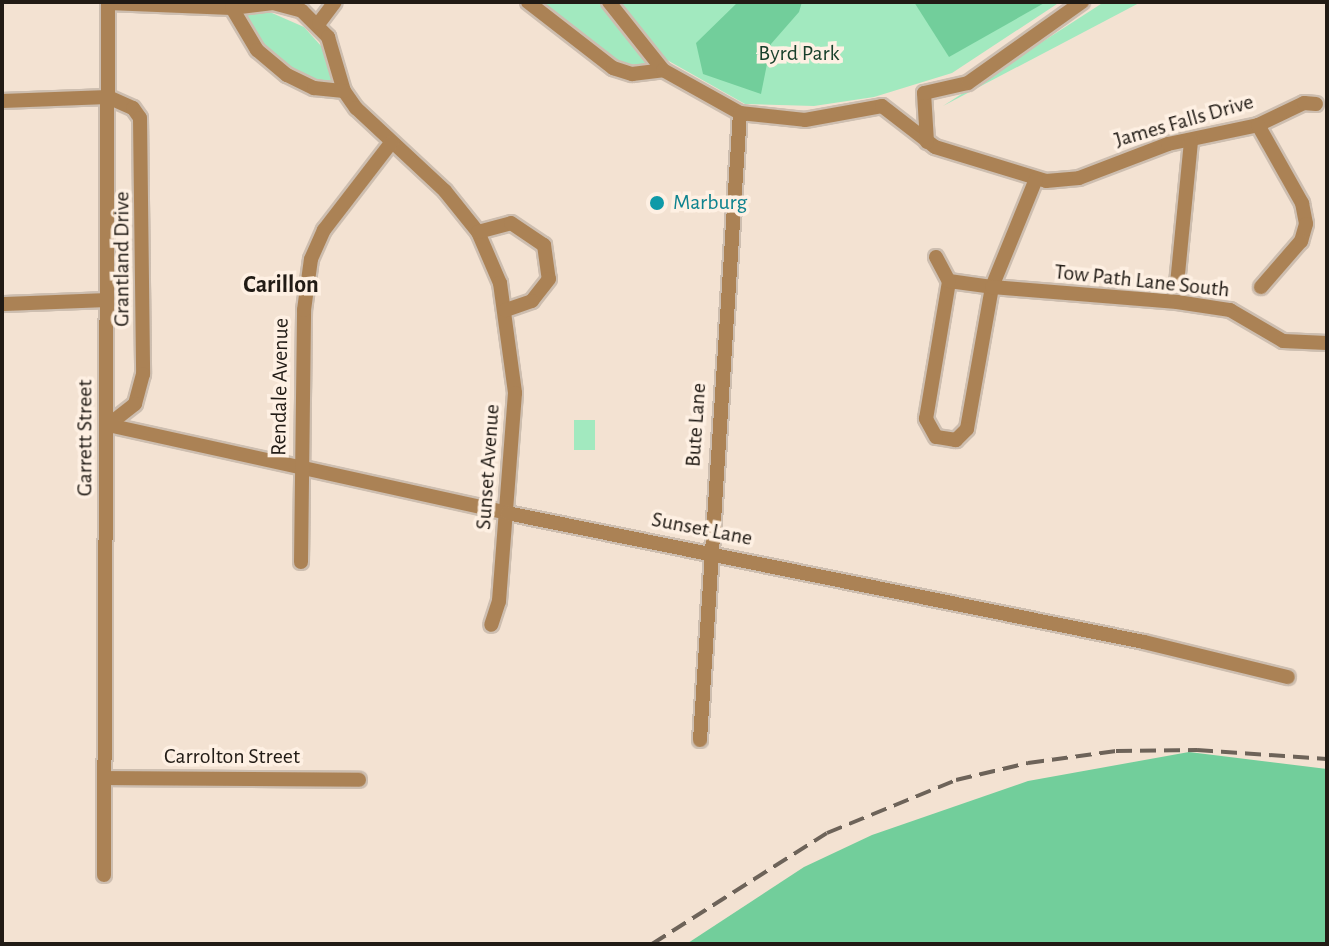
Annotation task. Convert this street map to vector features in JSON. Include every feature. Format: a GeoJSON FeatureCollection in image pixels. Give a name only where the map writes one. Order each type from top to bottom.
{"type":"FeatureCollection","features":[{"type":"Feature","properties":{"kind":"street"},"geometry":{"type":"LineString","coordinates":[[319,23],[335,2]]}},
{"type":"Feature","properties":{"kind":"street"},"geometry":{"type":"LineString","coordinates":[[528,2],[613,68],[632,74],[663,70]]}},
{"type":"Feature","properties":{"kind":"street"},"geometry":{"type":"LineString","coordinates":[[609,2],[663,70],[740,113]]}},
{"type":"Feature","properties":{"kind":"street"},"geometry":{"type":"LineString","coordinates":[[927,142],[924,93],[968,83],[1082,2]]}},
{"type":"Feature","properties":{"kind":"street","name":"Sunset Avenue"},"geometry":{"type":"LineString","coordinates":[[108,3],[232,8],[273,3],[305,6],[333,48],[344,91],[391,143],[445,191],[478,232],[506,310],[515,393],[499,601],[491,625]]}},
{"type":"Feature","properties":{"kind":"street","name":"Garrett Street"},"geometry":{"type":"LineString","coordinates":[[104,875],[108,3]]}},
{"type":"Feature","properties":{"kind":"street"},"geometry":{"type":"LineString","coordinates":[[232,8],[257,50],[287,75],[314,88],[344,91]]}},
{"type":"Feature","properties":{"kind":"street"},"geometry":{"type":"LineString","coordinates":[[2,101],[108,97]]}},
{"type":"Feature","properties":{"kind":"street","name":"Grantland Drive"},"geometry":{"type":"LineString","coordinates":[[108,97],[133,108],[144,133],[144,270],[141,389],[135,404],[108,425]]}},
{"type":"Feature","properties":{"kind":"street","name":"James Falls Drive"},"geometry":{"type":"LineString","coordinates":[[740,113],[805,120],[882,106],[927,142],[1036,179],[1079,178],[1146,151],[1258,125],[1295,106],[1316,104]]}},
{"type":"Feature","properties":{"kind":"street","name":"Bute Lane"},"geometry":{"type":"LineString","coordinates":[[700,740],[740,113]]}},
{"type":"Feature","properties":{"kind":"street"},"geometry":{"type":"LineString","coordinates":[[1258,125],[1302,203],[1306,224],[1301,241],[1261,287]]}},
{"type":"Feature","properties":{"kind":"street"},"geometry":{"type":"LineString","coordinates":[[1177,284],[1191,141]]}},
{"type":"Feature","properties":{"kind":"street","name":"Rendale Avenue"},"geometry":{"type":"LineString","coordinates":[[301,562],[304,310],[311,259],[324,230],[391,143]]}},
{"type":"Feature","properties":{"kind":"street"},"geometry":{"type":"LineString","coordinates":[[936,257],[949,281],[926,419],[929,430],[946,441],[963,436],[967,429],[992,287],[1036,179]]}},
{"type":"Feature","properties":{"kind":"street"},"geometry":{"type":"LineString","coordinates":[[478,232],[511,223],[544,245],[549,279],[532,301],[506,310]]}},
{"type":"Feature","properties":{"kind":"street","name":"Tow Path Lane South"},"geometry":{"type":"LineString","coordinates":[[949,281],[1230,310],[1283,341],[1327,343]]}},
{"type":"Feature","properties":{"kind":"street"},"geometry":{"type":"LineString","coordinates":[[2,304],[107,300]]}},
{"type":"Feature","properties":{"kind":"street","name":"Sunset Lane"},"geometry":{"type":"LineString","coordinates":[[108,425],[301,465],[507,513],[710,552],[1288,677]]}},
{"type":"Feature","properties":{"kind":"street","name":"Carrolton Street"},"geometry":{"type":"LineString","coordinates":[[104,778],[359,780]]}},
{"type":"Feature","properties":{"kind":"green space","name":"Byrd Park"},"geometry":{"type":"Polygon","coordinates":[[[538,2],[1060,2],[952,73],[874,97],[814,106],[745,104],[667,60],[643,66],[617,62],[538,2]]]}},
{"type":"Feature","properties":{"kind":"green space"},"geometry":{"type":"Polygon","coordinates":[[[738,2],[802,2],[799,12],[771,44],[761,94],[703,74],[696,43],[738,2]]]}},
{"type":"Feature","properties":{"kind":"green space"},"geometry":{"type":"Polygon","coordinates":[[[914,2],[1046,2],[949,57],[914,2]]]}},
{"type":"Feature","properties":{"kind":"green space"},"geometry":{"type":"Polygon","coordinates":[[[1104,2],[1141,2],[943,106],[1104,2]]]}},
{"type":"Feature","properties":{"kind":"green space"},"geometry":{"type":"Polygon","coordinates":[[[240,13],[272,13],[304,27],[322,47],[334,87],[300,78],[267,55],[240,13]]]}},
{"type":"Feature","properties":{"kind":"green space"},"geometry":{"type":"Polygon","coordinates":[[[574,420],[595,420],[595,450],[574,450],[574,420]]]}},
{"type":"Feature","properties":{"kind":"green space"},"geometry":{"type":"Polygon","coordinates":[[[1189,752],[1327,769],[1327,944],[688,943],[804,867],[872,835],[1028,781],[1189,752]]]}},
{"type":"Feature","properties":{"kind":"railway"},"geometry":{"type":"LineString","coordinates":[[652,944],[827,833],[956,780],[1028,763],[1116,751],[1197,750],[1327,759]]}},
{"type":"Feature","properties":{"kind":"place","name":"Marburg"},"geometry":{"type":"Point","coordinates":[657,203]}},
{"type":"Feature","properties":{"kind":"district","name":"Carillon"},"geometry":{"type":"Point","coordinates":[281,286]}}]}
